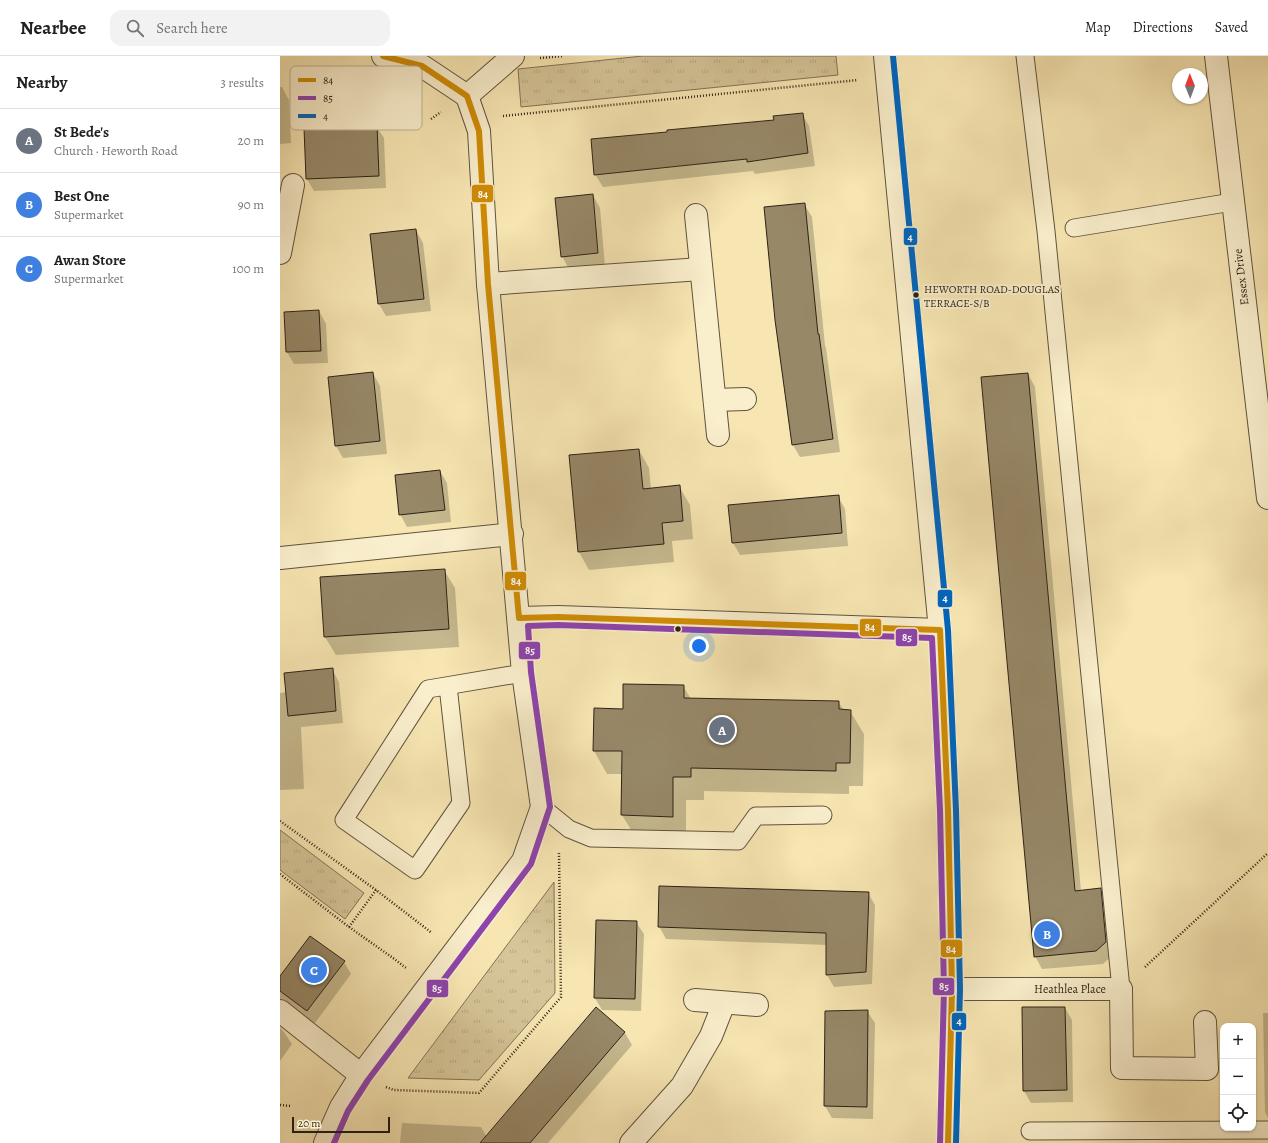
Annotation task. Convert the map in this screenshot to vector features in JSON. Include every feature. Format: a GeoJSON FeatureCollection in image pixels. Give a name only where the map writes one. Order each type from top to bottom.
{"type":"FeatureCollection","features":[{"type":"Feature","properties":{"kind":"street"},"geometry":{"type":"LineString","coordinates":[[326,1143],[341,1107],[361,1075],[523,861],[542,807],[523,673],[512,534],[488,284],[479,131],[467,96],[422,66],[383,56]]}},
{"type":"Feature","properties":{"kind":"street"},"geometry":{"type":"LineString","coordinates":[[467,96],[513,56]]}},
{"type":"Feature","properties":{"kind":"street","name":"Essex Drive"},"geometry":{"type":"LineString","coordinates":[[1216,56],[1268,498]]}},
{"type":"Feature","properties":{"kind":"street"},"geometry":{"type":"LineString","coordinates":[[886,66],[940,630],[948,810],[952,989],[948,1143]]}},
{"type":"Feature","properties":{"kind":"street"},"geometry":{"type":"LineString","coordinates":[[280,253],[293,185]]}},
{"type":"Feature","properties":{"kind":"street"},"geometry":{"type":"LineString","coordinates":[[696,215],[718,435]]}},
{"type":"Feature","properties":{"kind":"street"},"geometry":{"type":"LineString","coordinates":[[488,284],[702,269]]}},
{"type":"Feature","properties":{"kind":"street"},"geometry":{"type":"LineString","coordinates":[[715,400],[745,399]]}},
{"type":"Feature","properties":{"kind":"street"},"geometry":{"type":"LineString","coordinates":[[280,558],[512,534]]}},
{"type":"Feature","properties":{"kind":"street"},"geometry":{"type":"LineString","coordinates":[[519,618],[558,617],[940,630]]}},
{"type":"Feature","properties":{"kind":"street","name":"Heathlea Place"},"geometry":{"type":"LineString","coordinates":[[952,989],[1121,989],[1122,1068],[1207,1068],[1205,1022]]}},
{"type":"Feature","properties":{"kind":"street"},"geometry":{"type":"LineString","coordinates":[[695,1000],[757,1005]]}},
{"type":"Feature","properties":{"kind":"street"},"geometry":{"type":"LineString","coordinates":[[630,1143],[682,1086],[711,1036],[724,1003]]}},
{"type":"Feature","properties":{"kind":"street"},"geometry":{"type":"LineString","coordinates":[[280,1011],[361,1075]]}},
{"type":"Feature","properties":{"kind":"lane"},"geometry":{"type":"LineString","coordinates":[[1025,56],[1046,231],[1121,989]]}},
{"type":"Feature","properties":{"kind":"lane"},"geometry":{"type":"LineString","coordinates":[[1074,228],[1232,202]]}},
{"type":"Feature","properties":{"kind":"lane"},"geometry":{"type":"LineString","coordinates":[[448,686],[461,803],[415,870],[344,820],[428,689],[523,673]]}},
{"type":"Feature","properties":{"kind":"lane"},"geometry":{"type":"LineString","coordinates":[[542,807],[569,829],[592,838],[738,841],[756,816],[823,814]]}},
{"type":"Feature","properties":{"kind":"lane"},"geometry":{"type":"LineString","coordinates":[[1030,1131],[1268,1130]]}},
{"type":"Feature","properties":{"kind":"path"},"geometry":{"type":"LineString","coordinates":[[475,118],[512,116],[886,66]]}},
{"type":"Feature","properties":{"kind":"path"},"geometry":{"type":"LineString","coordinates":[[280,821],[376,890],[455,950]]}},
{"type":"Feature","properties":{"kind":"path"},"geometry":{"type":"LineString","coordinates":[[361,1075],[394,1090],[478,1093],[561,997],[559,852]]}},
{"type":"Feature","properties":{"kind":"path"},"geometry":{"type":"LineString","coordinates":[[1121,989],[1268,853]]}},
{"type":"Feature","properties":{"kind":"path"},"geometry":{"type":"LineString","coordinates":[[280,874],[349,927],[393,958],[427,987]]}},
{"type":"Feature","properties":{"kind":"path"},"geometry":{"type":"LineString","coordinates":[[349,927],[376,890]]}},
{"type":"Feature","properties":{"kind":"path"},"geometry":{"type":"LineString","coordinates":[[280,1105],[291,1106]]}},
{"type":"Feature","properties":{"kind":"green space"},"geometry":{"type":"Polygon","coordinates":[[[643,56],[836,56],[838,75],[521,107],[518,69],[643,56]]]}},
{"type":"Feature","properties":{"kind":"green space"},"geometry":{"type":"Polygon","coordinates":[[[280,830],[364,893],[345,919],[280,870],[280,830]]]}},
{"type":"Feature","properties":{"kind":"green space"},"geometry":{"type":"Polygon","coordinates":[[[554,882],[555,993],[479,1080],[408,1078],[554,882]]]}},
{"type":"Feature","properties":{"kind":"building"},"geometry":{"type":"Polygon","coordinates":[[[803,113],[808,153],[747,162],[747,159],[594,175],[591,139],[774,120],[773,116],[803,113]]]}},
{"type":"Feature","properties":{"kind":"building"},"geometry":{"type":"Polygon","coordinates":[[[304,130],[377,130],[379,176],[306,179],[304,130]]]}},
{"type":"Feature","properties":{"kind":"building"},"geometry":{"type":"Polygon","coordinates":[[[593,194],[598,253],[561,257],[555,198],[593,194]]]}},
{"type":"Feature","properties":{"kind":"building"},"geometry":{"type":"Polygon","coordinates":[[[805,203],[818,334],[833,439],[792,445],[775,320],[764,207],[805,203]]]}},
{"type":"Feature","properties":{"kind":"building"},"geometry":{"type":"Polygon","coordinates":[[[416,229],[424,299],[378,304],[370,234],[416,229]]]}},
{"type":"Feature","properties":{"kind":"building"},"geometry":{"type":"Polygon","coordinates":[[[319,310],[321,351],[286,352],[284,312],[319,310]]]}},
{"type":"Feature","properties":{"kind":"building"},"geometry":{"type":"Polygon","coordinates":[[[373,372],[380,441],[335,446],[328,377],[373,372]]]}},
{"type":"Feature","properties":{"kind":"building"},"geometry":{"type":"Polygon","coordinates":[[[1028,373],[1075,891],[1101,888],[1106,942],[1096,951],[1034,957],[981,377],[1028,373]]]}},
{"type":"Feature","properties":{"kind":"building"},"geometry":{"type":"Polygon","coordinates":[[[639,449],[643,489],[680,485],[683,521],[662,523],[664,544],[578,552],[569,455],[639,449]]]}},
{"type":"Feature","properties":{"kind":"building"},"geometry":{"type":"Polygon","coordinates":[[[440,470],[445,510],[399,515],[395,475],[440,470]]]}},
{"type":"Feature","properties":{"kind":"building"},"geometry":{"type":"Polygon","coordinates":[[[839,495],[842,533],[732,543],[728,505],[839,495]]]}},
{"type":"Feature","properties":{"kind":"building"},"geometry":{"type":"Polygon","coordinates":[[[445,569],[449,629],[324,637],[320,577],[445,569]]]}},
{"type":"Feature","properties":{"kind":"building"},"geometry":{"type":"Polygon","coordinates":[[[333,668],[336,711],[288,716],[284,673],[333,668]]]}},
{"type":"Feature","properties":{"kind":"building"},"geometry":{"type":"Polygon","coordinates":[[[623,684],[684,685],[684,698],[839,701],[839,709],[851,710],[850,763],[836,763],[836,771],[691,768],[691,777],[673,777],[673,817],[621,815],[622,751],[593,751],[594,708],[623,709],[623,684]]]}},
{"type":"Feature","properties":{"kind":"building"},"geometry":{"type":"Polygon","coordinates":[[[659,886],[869,892],[866,972],[826,975],[826,933],[658,927],[659,886]]]}},
{"type":"Feature","properties":{"kind":"building"},"geometry":{"type":"Polygon","coordinates":[[[596,920],[637,921],[635,999],[594,998],[596,920]]]}},
{"type":"Feature","properties":{"kind":"building"},"geometry":{"type":"Polygon","coordinates":[[[310,936],[345,961],[307,1011],[280,991],[280,976],[310,936]]]}},
{"type":"Feature","properties":{"kind":"building"},"geometry":{"type":"Polygon","coordinates":[[[596,1007],[625,1032],[530,1143],[480,1143],[596,1007]]]}},
{"type":"Feature","properties":{"kind":"building"},"geometry":{"type":"Polygon","coordinates":[[[1022,1007],[1065,1007],[1067,1090],[1023,1091],[1022,1007]]]}},
{"type":"Feature","properties":{"kind":"building"},"geometry":{"type":"Polygon","coordinates":[[[868,1010],[867,1107],[824,1106],[825,1011],[868,1010]]]}},
{"type":"Feature","properties":{"kind":"transit line","name":"84"},"geometry":{"type":"LineString","coordinates":[[383,56],[422,66],[467,96],[479,131],[488,284],[519,618],[558,617],[940,630],[948,810],[952,989],[948,1143]]}},
{"type":"Feature","properties":{"kind":"transit line","name":"4"},"geometry":{"type":"LineString","coordinates":[[893,56],[948,630],[956,810],[960,989],[956,1143]]}},
{"type":"Feature","properties":{"kind":"transit line","name":"85"},"geometry":{"type":"LineString","coordinates":[[334,1143],[348,1111],[368,1080],[531,864],[550,807],[531,672],[528,626],[558,625],[932,638],[940,810],[944,989],[940,1143]]}},
{"type":"Feature","properties":{"kind":"place","name":"HEWORTH ROAD-DOUGLAS TERRACE-S/B"},"geometry":{"type":"Point","coordinates":[916,295]}},
{"type":"Feature","properties":{"kind":"place","name":"St Bede's"},"geometry":{"type":"Point","coordinates":[722,730]}},
{"type":"Feature","properties":{"kind":"place","name":"Best One"},"geometry":{"type":"Point","coordinates":[1047,934]}},
{"type":"Feature","properties":{"kind":"place","name":"Awan Store"},"geometry":{"type":"Point","coordinates":[314,970]}}]}
